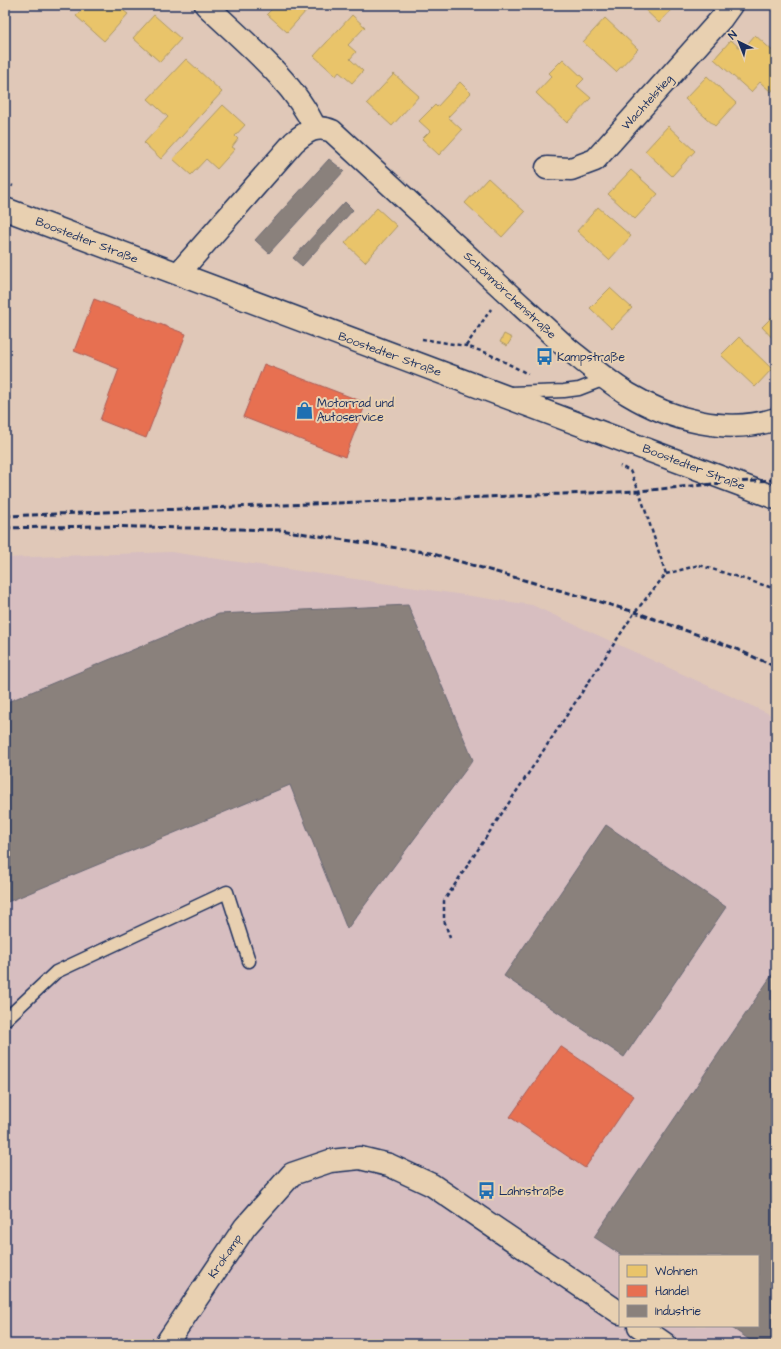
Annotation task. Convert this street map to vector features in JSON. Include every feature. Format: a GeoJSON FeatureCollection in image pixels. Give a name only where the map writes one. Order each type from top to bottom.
{"type":"FeatureCollection","features":[{"type":"Feature","properties":{"kind":"street"},"geometry":{"type":"LineString","coordinates":[[178,274],[294,142],[315,128],[308,112],[277,75],[206,5]]}},
{"type":"Feature","properties":{"kind":"street","name":"Wachtelstieg"},"geometry":{"type":"LineString","coordinates":[[547,168],[572,169],[595,160],[721,19],[731,5]]}},
{"type":"Feature","properties":{"kind":"street","name":"Schönmörchenstraße"},"geometry":{"type":"LineString","coordinates":[[315,128],[324,127],[332,131],[567,348],[605,379],[629,395],[672,414],[708,424],[750,424],[776,419]]}},
{"type":"Feature","properties":{"kind":"street","name":"Boostedter Straße"},"geometry":{"type":"LineString","coordinates":[[5,209],[776,498]]}},
{"type":"Feature","properties":{"kind":"street","name":"Krokamp"},"geometry":{"type":"LineString","coordinates":[[166,1344],[245,1227],[292,1174],[330,1161],[360,1158],[389,1165],[432,1184],[619,1312]]}},
{"type":"Feature","properties":{"kind":"street"},"geometry":{"type":"LineString","coordinates":[[640,1327],[665,1344]]}},
{"type":"Feature","properties":{"kind":"lane"},"geometry":{"type":"LineString","coordinates":[[496,393],[564,392],[579,389],[605,379]]}},
{"type":"Feature","properties":{"kind":"lane"},"geometry":{"type":"LineString","coordinates":[[5,1020],[56,972],[227,892],[249,961]]}},
{"type":"Feature","properties":{"kind":"path"},"geometry":{"type":"LineString","coordinates":[[466,346],[504,290]]}},
{"type":"Feature","properties":{"kind":"path"},"geometry":{"type":"LineString","coordinates":[[616,464],[630,471],[639,491],[666,574]]}},
{"type":"Feature","properties":{"kind":"path"},"geometry":{"type":"LineString","coordinates":[[450,938],[444,920],[444,901],[635,612],[666,574],[699,565],[776,589]]}},
{"type":"Feature","properties":{"kind":"shaded area"},"geometry":{"type":"Polygon","coordinates":[[[171,552],[532,605],[776,717],[776,1344],[5,1344],[5,558],[171,552]]]}},
{"type":"Feature","properties":{"kind":"building: Wohnen"},"geometry":{"type":"Polygon","coordinates":[[[86,5],[130,5],[124,11],[128,14],[104,41],[76,16],[86,5]]]}},
{"type":"Feature","properties":{"kind":"building: Wohnen"},"geometry":{"type":"Polygon","coordinates":[[[276,5],[301,5],[307,10],[287,32],[267,14],[276,5]]]}},
{"type":"Feature","properties":{"kind":"building: Wohnen"},"geometry":{"type":"Polygon","coordinates":[[[640,5],[676,5],[659,23],[640,5]]]}},
{"type":"Feature","properties":{"kind":"building: Wohnen"},"geometry":{"type":"Polygon","coordinates":[[[154,15],[181,39],[160,62],[133,38],[154,15]]]}},
{"type":"Feature","properties":{"kind":"building: Wohnen"},"geometry":{"type":"Polygon","coordinates":[[[352,15],[365,27],[348,45],[356,52],[350,59],[363,71],[352,83],[339,72],[336,76],[314,56],[352,15]]]}},
{"type":"Feature","properties":{"kind":"building: Wohnen"},"geometry":{"type":"Polygon","coordinates":[[[605,18],[638,49],[616,72],[583,42],[605,18]]]}},
{"type":"Feature","properties":{"kind":"building: Wohnen"},"geometry":{"type":"Polygon","coordinates":[[[755,35],[776,54],[776,86],[771,92],[760,82],[751,92],[714,59],[731,40],[742,50],[755,35]]]}},
{"type":"Feature","properties":{"kind":"building: Wohnen"},"geometry":{"type":"Polygon","coordinates":[[[186,59],[222,92],[161,159],[144,143],[168,117],[148,99],[186,59]]]}},
{"type":"Feature","properties":{"kind":"building: Wohnen"},"geometry":{"type":"Polygon","coordinates":[[[563,59],[584,79],[577,86],[591,98],[567,123],[536,93],[552,76],[549,73],[563,59]]]}},
{"type":"Feature","properties":{"kind":"building: Wohnen"},"geometry":{"type":"Polygon","coordinates":[[[394,74],[419,96],[392,126],[367,103],[394,74]]]}},
{"type":"Feature","properties":{"kind":"building: Wohnen"},"geometry":{"type":"Polygon","coordinates":[[[707,76],[736,103],[715,126],[685,99],[707,76]]]}},
{"type":"Feature","properties":{"kind":"building: Wohnen"},"geometry":{"type":"Polygon","coordinates":[[[460,82],[471,93],[448,117],[462,130],[439,155],[422,139],[430,131],[419,121],[435,105],[437,107],[460,82]]]}},
{"type":"Feature","properties":{"kind":"building: Wohnen"},"geometry":{"type":"Polygon","coordinates":[[[223,105],[245,125],[235,136],[238,139],[232,147],[235,149],[217,169],[206,159],[191,175],[173,159],[223,105]]]}},
{"type":"Feature","properties":{"kind":"building: Wohnen"},"geometry":{"type":"Polygon","coordinates":[[[668,126],[695,151],[672,176],[645,151],[668,126]]]}},
{"type":"Feature","properties":{"kind":"building: Wohnen"},"geometry":{"type":"Polygon","coordinates":[[[631,170],[658,194],[635,219],[608,194],[631,170]]]}},
{"type":"Feature","properties":{"kind":"building: Wohnen"},"geometry":{"type":"Polygon","coordinates":[[[488,178],[525,212],[502,237],[465,203],[488,178]]]}},
{"type":"Feature","properties":{"kind":"building: Wohnen"},"geometry":{"type":"Polygon","coordinates":[[[598,207],[631,236],[609,260],[577,231],[598,207]]]}},
{"type":"Feature","properties":{"kind":"building: Wohnen"},"geometry":{"type":"Polygon","coordinates":[[[377,208],[397,226],[365,262],[345,243],[377,208]]]}},
{"type":"Feature","properties":{"kind":"building: Wohnen"},"geometry":{"type":"Polygon","coordinates":[[[610,288],[632,308],[612,329],[590,308],[610,288]]]}},
{"type":"Feature","properties":{"kind":"building: Wohnen"},"geometry":{"type":"Polygon","coordinates":[[[776,313],[776,342],[762,327],[776,313]]]}},
{"type":"Feature","properties":{"kind":"building: Wohnen"},"geometry":{"type":"Polygon","coordinates":[[[504,334],[512,338],[507,346],[500,342],[504,334]]]}},
{"type":"Feature","properties":{"kind":"building: Wohnen"},"geometry":{"type":"Polygon","coordinates":[[[739,337],[772,369],[755,387],[721,355],[739,337]]]}},
{"type":"Feature","properties":{"kind":"building: Handel"},"geometry":{"type":"Polygon","coordinates":[[[94,299],[186,334],[146,438],[100,420],[119,369],[74,351],[94,299]]]}},
{"type":"Feature","properties":{"kind":"building: Handel","name":"Motorrad und Autoservice"},"geometry":{"type":"Polygon","coordinates":[[[264,364],[366,403],[345,457],[243,417],[264,364]]]}},
{"type":"Feature","properties":{"kind":"building: Handel"},"geometry":{"type":"Polygon","coordinates":[[[560,1046],[634,1096],[585,1168],[510,1117],[560,1046]]]}},
{"type":"Feature","properties":{"kind":"building: Industrie"},"geometry":{"type":"Polygon","coordinates":[[[329,159],[344,171],[269,253],[255,240],[329,159]]]}},
{"type":"Feature","properties":{"kind":"building: Industrie"},"geometry":{"type":"Polygon","coordinates":[[[345,202],[353,210],[302,266],[293,258],[345,202]]]}},
{"type":"Feature","properties":{"kind":"building: Industrie"},"geometry":{"type":"Polygon","coordinates":[[[408,605],[473,760],[347,929],[290,785],[5,903],[5,703],[219,614],[408,605]]]}},
{"type":"Feature","properties":{"kind":"building: Industrie"},"geometry":{"type":"Polygon","coordinates":[[[606,825],[726,907],[624,1057],[504,976],[606,825]]]}},
{"type":"Feature","properties":{"kind":"building: Industrie"},"geometry":{"type":"Polygon","coordinates":[[[776,969],[776,1344],[756,1344],[730,1327],[759,1327],[759,1255],[621,1255],[594,1237],[776,969]]]}},
{"type":"Feature","properties":{"kind":"railway"},"geometry":{"type":"LineString","coordinates":[[5,516],[639,491],[734,482],[776,480]]}},
{"type":"Feature","properties":{"kind":"railway"},"geometry":{"type":"LineString","coordinates":[[5,528],[94,526],[280,530],[430,553],[635,612],[734,648],[776,667]]}},
{"type":"Feature","properties":{"kind":"place","name":"Kampstraße"},"geometry":{"type":"Point","coordinates":[544,357]}},
{"type":"Feature","properties":{"kind":"place","name":"Motorrad und Autoservice"},"geometry":{"type":"Point","coordinates":[304,410]}},
{"type":"Feature","properties":{"kind":"place","name":"Lahnstraße"},"geometry":{"type":"Point","coordinates":[486,1191]}}]}
